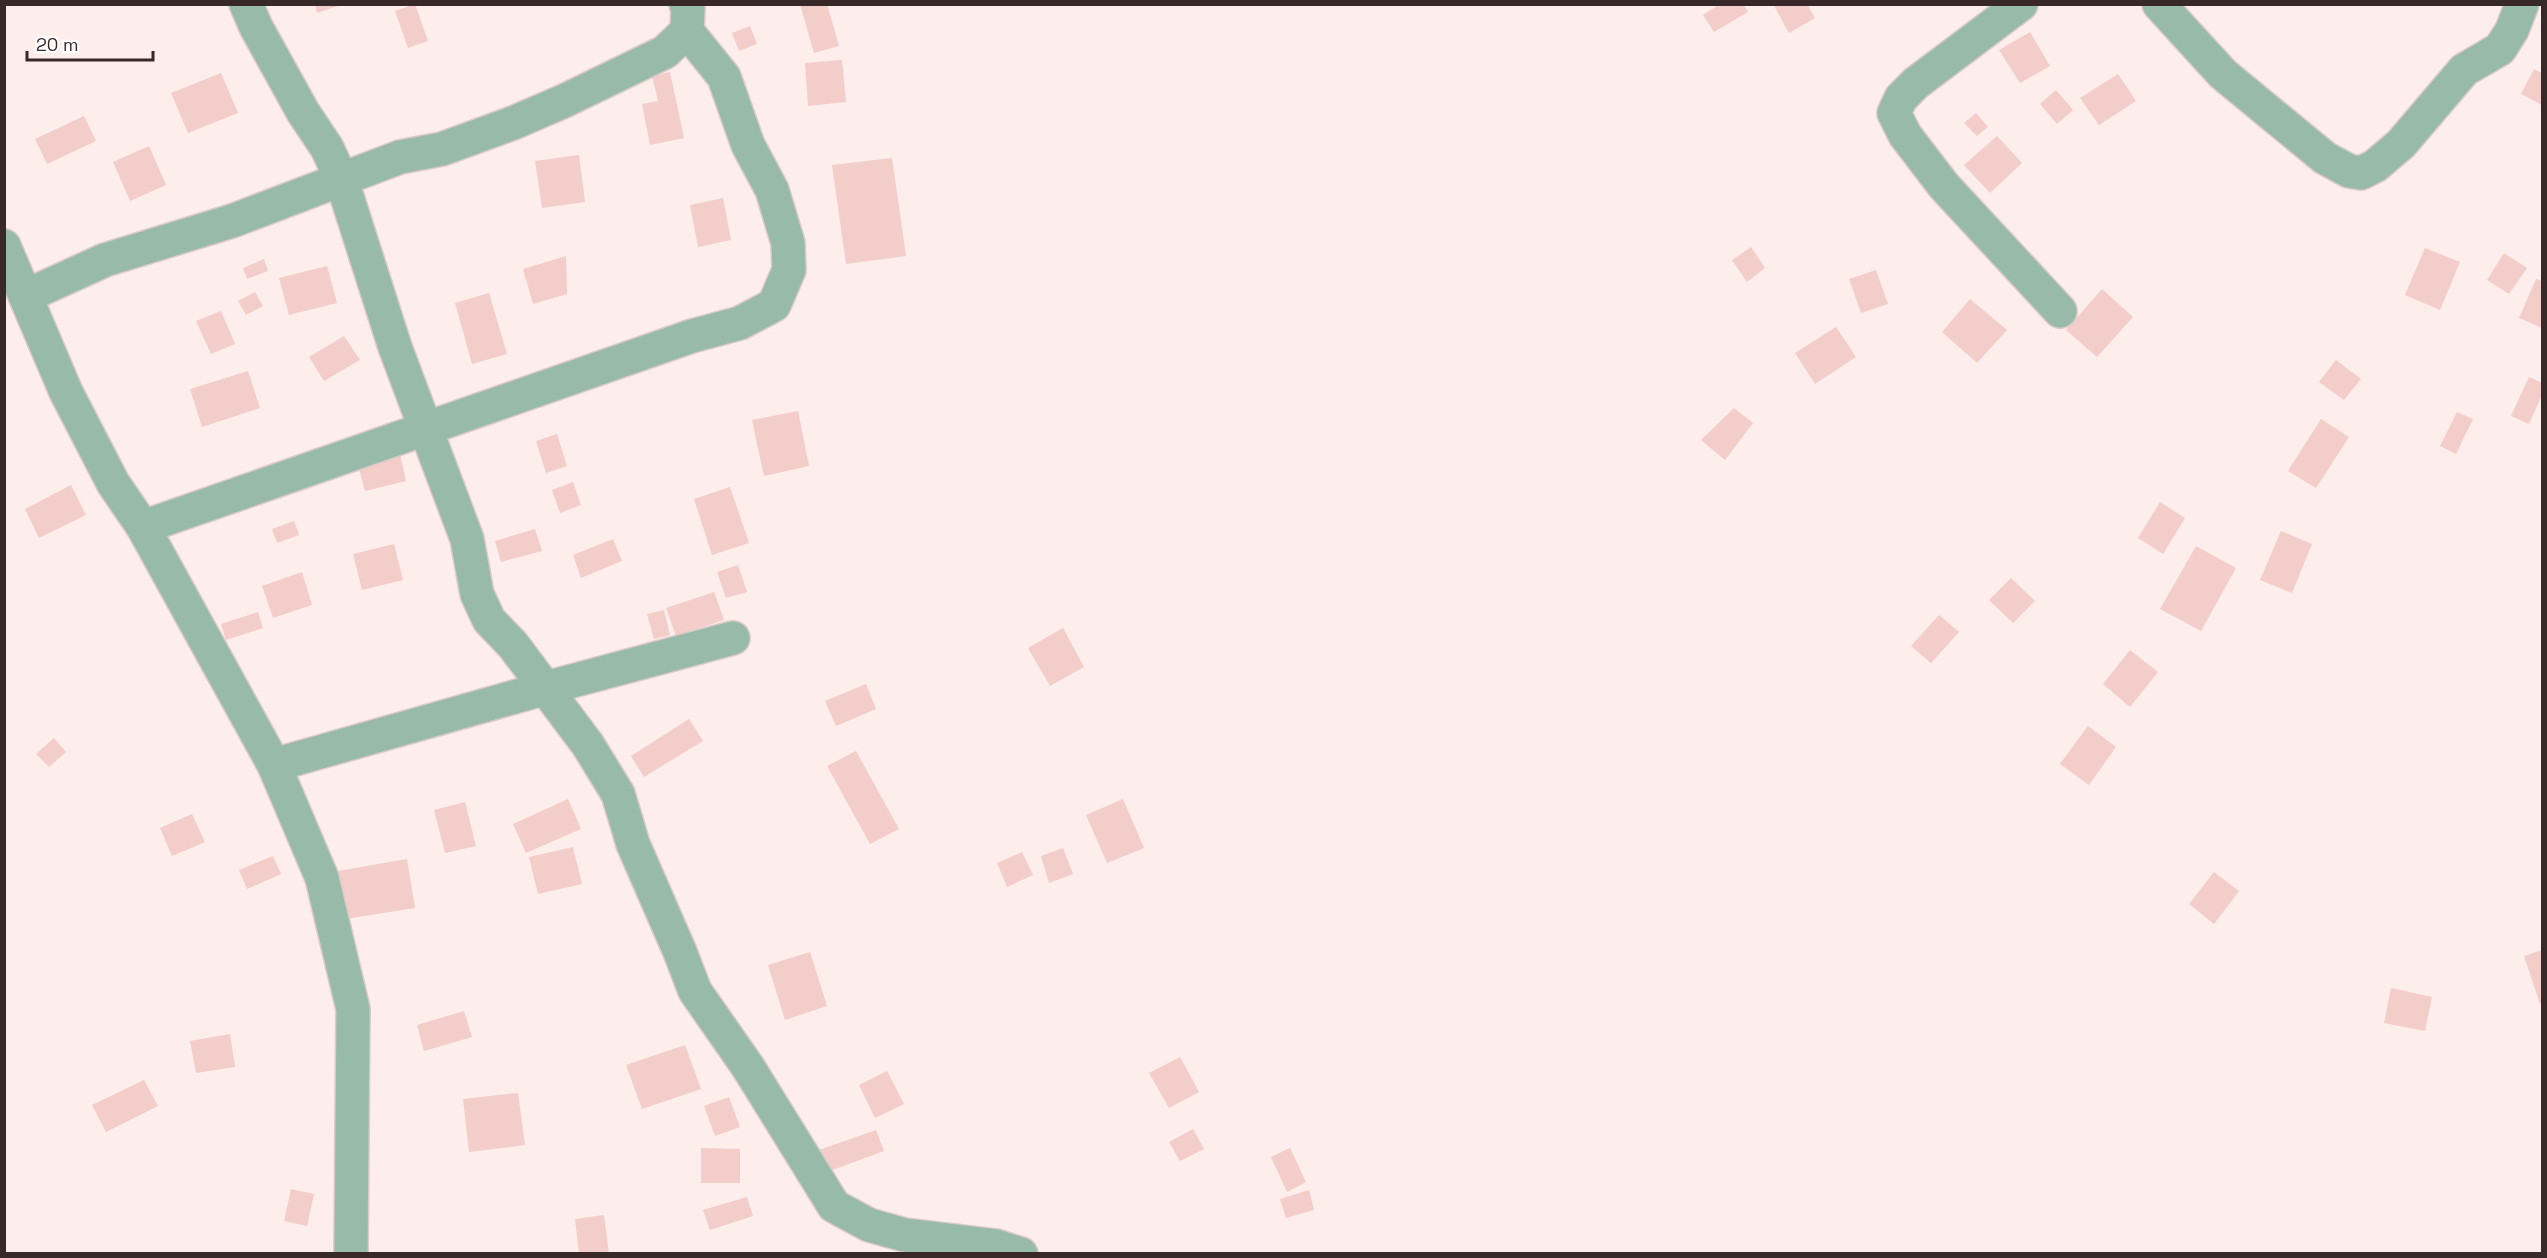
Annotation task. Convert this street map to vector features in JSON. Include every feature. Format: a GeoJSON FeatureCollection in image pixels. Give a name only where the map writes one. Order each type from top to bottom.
{"type":"FeatureCollection","features":[{"type":"Feature","properties":{"kind":"street"},"geometry":{"type":"LineString","coordinates":[[246,4],[256,27],[303,112],[327,148],[341,178],[395,347],[466,539],[477,594],[489,620],[513,645],[546,688],[588,745],[618,794],[633,844],[680,952],[694,991],[748,1067],[834,1206],[868,1225],[905,1235],[996,1246],[1021,1254]]}},
{"type":"Feature","properties":{"kind":"street"},"geometry":{"type":"LineString","coordinates":[[2021,4],[1916,83],[1901,98],[1894,113],[1905,135],[1944,186],[2060,311]]}},
{"type":"Feature","properties":{"kind":"street"},"geometry":{"type":"LineString","coordinates":[[2159,4],[2223,74],[2325,158],[2349,171],[2361,173],[2375,166],[2401,144],[2464,70],[2500,49],[2512,30],[2522,4]]}},
{"type":"Feature","properties":{"kind":"street"},"geometry":{"type":"LineString","coordinates":[[26,296],[105,260],[232,221],[400,157],[442,149],[544,110],[666,52],[686,18],[724,77],[748,145],[772,190],[788,243],[789,270],[774,305],[740,323],[692,336],[143,527]]}},
{"type":"Feature","properties":{"kind":"street"},"geometry":{"type":"LineString","coordinates":[[4,246],[66,392],[113,483],[143,527],[274,765],[322,878],[353,1009],[351,1254]]}},
{"type":"Feature","properties":{"kind":"street"},"geometry":{"type":"LineString","coordinates":[[274,765],[733,638]]}},
{"type":"Feature","properties":{"kind":"building"},"geometry":{"type":"Polygon","coordinates":[[[315,4],[341,4],[341,5],[317,13],[315,4]]]}},
{"type":"Feature","properties":{"kind":"building"},"geometry":{"type":"Polygon","coordinates":[[[415,4],[428,41],[408,48],[395,11],[415,4]]]}},
{"type":"Feature","properties":{"kind":"building"},"geometry":{"type":"Polygon","coordinates":[[[800,4],[827,4],[839,46],[814,53],[800,4]]]}},
{"type":"Feature","properties":{"kind":"building"},"geometry":{"type":"Polygon","coordinates":[[[1720,4],[1743,4],[1748,12],[1714,32],[1703,15],[1720,4]]]}},
{"type":"Feature","properties":{"kind":"building"},"geometry":{"type":"Polygon","coordinates":[[[1773,4],[1807,4],[1815,18],[1789,33],[1773,4]]]}},
{"type":"Feature","properties":{"kind":"building"},"geometry":{"type":"Polygon","coordinates":[[[750,26],[757,44],[739,51],[732,33],[750,26]]]}},
{"type":"Feature","properties":{"kind":"building"},"geometry":{"type":"Polygon","coordinates":[[[2030,32],[2050,66],[2020,83],[1999,50],[2030,32]]]}},
{"type":"Feature","properties":{"kind":"building"},"geometry":{"type":"Polygon","coordinates":[[[842,60],[846,102],[808,106],[805,63],[842,60]]]}},
{"type":"Feature","properties":{"kind":"building"},"geometry":{"type":"Polygon","coordinates":[[[2534,69],[2542,73],[2542,105],[2521,94],[2534,69]]]}},
{"type":"Feature","properties":{"kind":"building"},"geometry":{"type":"Polygon","coordinates":[[[670,72],[684,138],[650,145],[642,104],[658,101],[652,76],[670,72]]]}},
{"type":"Feature","properties":{"kind":"building"},"geometry":{"type":"Polygon","coordinates":[[[221,73],[238,113],[188,133],[171,93],[221,73]]]}},
{"type":"Feature","properties":{"kind":"building"},"geometry":{"type":"Polygon","coordinates":[[[2118,74],[2136,101],[2099,125],[2080,98],[2118,74]]]}},
{"type":"Feature","properties":{"kind":"building"},"geometry":{"type":"Polygon","coordinates":[[[2056,90],[2073,110],[2057,124],[2040,104],[2056,90]]]}},
{"type":"Feature","properties":{"kind":"building"},"geometry":{"type":"Polygon","coordinates":[[[1976,113],[1988,127],[1977,136],[1964,123],[1976,113]]]}},
{"type":"Feature","properties":{"kind":"building"},"geometry":{"type":"Polygon","coordinates":[[[84,116],[96,141],[47,164],[35,139],[84,116]]]}},
{"type":"Feature","properties":{"kind":"building"},"geometry":{"type":"Polygon","coordinates":[[[1997,136],[2022,163],[1990,193],[1964,165],[1997,136]]]}},
{"type":"Feature","properties":{"kind":"building"},"geometry":{"type":"Polygon","coordinates":[[[149,146],[166,185],[130,201],[113,162],[149,146]]]}},
{"type":"Feature","properties":{"kind":"building"},"geometry":{"type":"Polygon","coordinates":[[[579,155],[585,202],[542,208],[535,161],[579,155]]]}},
{"type":"Feature","properties":{"kind":"building"},"geometry":{"type":"Polygon","coordinates":[[[892,158],[906,256],[846,264],[832,165],[892,158]]]}},
{"type":"Feature","properties":{"kind":"building"},"geometry":{"type":"Polygon","coordinates":[[[723,198],[731,240],[698,247],[690,205],[723,198]]]}},
{"type":"Feature","properties":{"kind":"building"},"geometry":{"type":"Polygon","coordinates":[[[1751,247],[1765,268],[1747,282],[1732,260],[1751,247]]]}},
{"type":"Feature","properties":{"kind":"building"},"geometry":{"type":"Polygon","coordinates":[[[2425,248],[2460,262],[2440,310],[2405,295],[2425,248]]]}},
{"type":"Feature","properties":{"kind":"building"},"geometry":{"type":"Polygon","coordinates":[[[2504,253],[2527,268],[2509,294],[2487,280],[2504,253]]]}},
{"type":"Feature","properties":{"kind":"building"},"geometry":{"type":"Polygon","coordinates":[[[566,256],[567,294],[533,304],[523,269],[566,256]]]}},
{"type":"Feature","properties":{"kind":"building"},"geometry":{"type":"Polygon","coordinates":[[[264,259],[268,271],[247,279],[243,268],[264,259]]]}},
{"type":"Feature","properties":{"kind":"building"},"geometry":{"type":"Polygon","coordinates":[[[327,266],[337,303],[289,315],[279,278],[327,266]]]}},
{"type":"Feature","properties":{"kind":"building"},"geometry":{"type":"Polygon","coordinates":[[[1876,270],[1888,304],[1861,313],[1849,279],[1876,270]]]}},
{"type":"Feature","properties":{"kind":"building"},"geometry":{"type":"Polygon","coordinates":[[[2536,279],[2542,281],[2542,328],[2519,318],[2536,279]]]}},
{"type":"Feature","properties":{"kind":"building"},"geometry":{"type":"Polygon","coordinates":[[[2102,289],[2133,317],[2097,357],[2066,330],[2102,289]]]}},
{"type":"Feature","properties":{"kind":"building"},"geometry":{"type":"Polygon","coordinates":[[[255,292],[263,306],[246,315],[238,301],[255,292]]]}},
{"type":"Feature","properties":{"kind":"building"},"geometry":{"type":"Polygon","coordinates":[[[489,293],[507,354],[472,364],[455,303],[489,293]]]}},
{"type":"Feature","properties":{"kind":"building"},"geometry":{"type":"Polygon","coordinates":[[[1970,299],[2007,330],[1977,363],[1942,332],[1970,299]]]}},
{"type":"Feature","properties":{"kind":"building"},"geometry":{"type":"Polygon","coordinates":[[[221,311],[235,344],[211,354],[196,321],[221,311]]]}},
{"type":"Feature","properties":{"kind":"building"},"geometry":{"type":"Polygon","coordinates":[[[1836,327],[1856,357],[1815,384],[1795,353],[1836,327]]]}},
{"type":"Feature","properties":{"kind":"building"},"geometry":{"type":"Polygon","coordinates":[[[344,336],[360,360],[324,381],[309,357],[344,336]]]}},
{"type":"Feature","properties":{"kind":"building"},"geometry":{"type":"Polygon","coordinates":[[[2336,360],[2361,379],[2344,400],[2319,382],[2336,360]]]}},
{"type":"Feature","properties":{"kind":"building"},"geometry":{"type":"Polygon","coordinates":[[[248,371],[260,408],[202,427],[190,389],[248,371]]]}},
{"type":"Feature","properties":{"kind":"building"},"geometry":{"type":"Polygon","coordinates":[[[2529,377],[2542,383],[2542,395],[2529,424],[2511,416],[2529,377]]]}},
{"type":"Feature","properties":{"kind":"building"},"geometry":{"type":"Polygon","coordinates":[[[1734,408],[1753,423],[1725,460],[1701,440],[1734,408]]]}},
{"type":"Feature","properties":{"kind":"building"},"geometry":{"type":"Polygon","coordinates":[[[798,411],[809,466],[764,476],[752,420],[798,411]]]}},
{"type":"Feature","properties":{"kind":"building"},"geometry":{"type":"Polygon","coordinates":[[[2457,412],[2473,419],[2456,454],[2440,446],[2457,412]]]}},
{"type":"Feature","properties":{"kind":"building"},"geometry":{"type":"Polygon","coordinates":[[[2321,419],[2349,437],[2316,488],[2288,471],[2321,419]]]}},
{"type":"Feature","properties":{"kind":"building"},"geometry":{"type":"Polygon","coordinates":[[[557,434],[567,466],[546,473],[536,441],[557,434]]]}},
{"type":"Feature","properties":{"kind":"building"},"geometry":{"type":"Polygon","coordinates":[[[400,454],[406,481],[365,491],[358,465],[400,454]]]}},
{"type":"Feature","properties":{"kind":"building"},"geometry":{"type":"Polygon","coordinates":[[[573,482],[581,505],[560,513],[552,490],[573,482]]]}},
{"type":"Feature","properties":{"kind":"building"},"geometry":{"type":"Polygon","coordinates":[[[71,485],[86,515],[39,538],[25,509],[71,485]]]}},
{"type":"Feature","properties":{"kind":"building"},"geometry":{"type":"Polygon","coordinates":[[[730,487],[749,543],[712,555],[694,499],[730,487]]]}},
{"type":"Feature","properties":{"kind":"building"},"geometry":{"type":"Polygon","coordinates":[[[2160,502],[2185,518],[2163,554],[2138,538],[2160,502]]]}},
{"type":"Feature","properties":{"kind":"building"},"geometry":{"type":"Polygon","coordinates":[[[294,521],[299,535],[277,543],[272,529],[294,521]]]}},
{"type":"Feature","properties":{"kind":"building"},"geometry":{"type":"Polygon","coordinates":[[[535,529],[542,551],[501,562],[495,541],[535,529]]]}},
{"type":"Feature","properties":{"kind":"building"},"geometry":{"type":"Polygon","coordinates":[[[2281,531],[2312,544],[2292,593],[2260,580],[2281,531]]]}},
{"type":"Feature","properties":{"kind":"building"},"geometry":{"type":"Polygon","coordinates":[[[613,539],[622,561],[581,578],[573,555],[613,539]]]}},
{"type":"Feature","properties":{"kind":"building"},"geometry":{"type":"Polygon","coordinates":[[[394,544],[403,580],[362,590],[353,554],[394,544]]]}},
{"type":"Feature","properties":{"kind":"building"},"geometry":{"type":"Polygon","coordinates":[[[2196,546],[2236,568],[2201,631],[2160,609],[2196,546]]]}},
{"type":"Feature","properties":{"kind":"building"},"geometry":{"type":"Polygon","coordinates":[[[738,565],[747,592],[726,598],[717,572],[738,565]]]}},
{"type":"Feature","properties":{"kind":"building"},"geometry":{"type":"Polygon","coordinates":[[[302,572],[312,605],[273,618],[262,586],[302,572]]]}},
{"type":"Feature","properties":{"kind":"building"},"geometry":{"type":"Polygon","coordinates":[[[2011,578],[2035,601],[2013,623],[1989,600],[2011,578]]]}},
{"type":"Feature","properties":{"kind":"building"},"geometry":{"type":"Polygon","coordinates":[[[714,592],[724,620],[676,636],[666,608],[714,592]]]}},
{"type":"Feature","properties":{"kind":"building"},"geometry":{"type":"Polygon","coordinates":[[[664,610],[670,635],[654,639],[647,614],[664,610]]]}},
{"type":"Feature","properties":{"kind":"building"},"geometry":{"type":"Polygon","coordinates":[[[258,612],[263,628],[226,640],[221,624],[258,612]]]}},
{"type":"Feature","properties":{"kind":"building"},"geometry":{"type":"Polygon","coordinates":[[[1939,615],[1959,632],[1931,663],[1911,646],[1939,615]]]}},
{"type":"Feature","properties":{"kind":"building"},"geometry":{"type":"Polygon","coordinates":[[[1063,628],[1084,667],[1050,686],[1028,648],[1063,628]]]}},
{"type":"Feature","properties":{"kind":"building"},"geometry":{"type":"Polygon","coordinates":[[[2130,650],[2158,672],[2130,707],[2103,684],[2130,650]]]}},
{"type":"Feature","properties":{"kind":"building"},"geometry":{"type":"Polygon","coordinates":[[[866,684],[876,709],[836,726],[825,701],[866,684]]]}},
{"type":"Feature","properties":{"kind":"building"},"geometry":{"type":"Polygon","coordinates":[[[689,719],[703,741],[644,777],[631,756],[689,719]]]}},
{"type":"Feature","properties":{"kind":"building"},"geometry":{"type":"Polygon","coordinates":[[[2088,726],[2116,747],[2089,785],[2060,764],[2088,726]]]}},
{"type":"Feature","properties":{"kind":"building"},"geometry":{"type":"Polygon","coordinates":[[[54,738],[66,752],[49,767],[36,754],[54,738]]]}},
{"type":"Feature","properties":{"kind":"building"},"geometry":{"type":"Polygon","coordinates":[[[856,751],[899,829],[870,844],[827,766],[856,751]]]}},
{"type":"Feature","properties":{"kind":"building"},"geometry":{"type":"Polygon","coordinates":[[[568,799],[581,829],[526,853],[513,824],[568,799]]]}},
{"type":"Feature","properties":{"kind":"building"},"geometry":{"type":"Polygon","coordinates":[[[1123,799],[1144,848],[1107,863],[1086,815],[1123,799]]]}},
{"type":"Feature","properties":{"kind":"building"},"geometry":{"type":"Polygon","coordinates":[[[465,802],[476,846],[445,853],[434,810],[465,802]]]}},
{"type":"Feature","properties":{"kind":"building"},"geometry":{"type":"Polygon","coordinates":[[[192,814],[205,842],[172,856],[160,828],[192,814]]]}},
{"type":"Feature","properties":{"kind":"building"},"geometry":{"type":"Polygon","coordinates":[[[573,847],[582,884],[538,894],[529,857],[573,847]]]}},
{"type":"Feature","properties":{"kind":"building"},"geometry":{"type":"Polygon","coordinates":[[[1063,848],[1073,874],[1049,883],[1041,856],[1063,848]]]}},
{"type":"Feature","properties":{"kind":"building"},"geometry":{"type":"Polygon","coordinates":[[[1022,852],[1033,875],[1007,887],[997,863],[1022,852]]]}},
{"type":"Feature","properties":{"kind":"building"},"geometry":{"type":"Polygon","coordinates":[[[273,856],[281,874],[247,889],[239,870],[273,856]]]}},
{"type":"Feature","properties":{"kind":"building"},"geometry":{"type":"Polygon","coordinates":[[[407,859],[415,908],[339,920],[332,872],[407,859]]]}},
{"type":"Feature","properties":{"kind":"building"},"geometry":{"type":"Polygon","coordinates":[[[2214,872],[2239,891],[2214,924],[2189,904],[2214,872]]]}},
{"type":"Feature","properties":{"kind":"building"},"geometry":{"type":"Polygon","coordinates":[[[2542,950],[2542,1003],[2540,1004],[2524,956],[2542,950]]]}},
{"type":"Feature","properties":{"kind":"building"},"geometry":{"type":"Polygon","coordinates":[[[810,952],[827,1006],[785,1020],[768,965],[810,952]]]}},
{"type":"Feature","properties":{"kind":"building"},"geometry":{"type":"Polygon","coordinates":[[[2391,988],[2432,997],[2425,1031],[2384,1023],[2391,988]]]}},
{"type":"Feature","properties":{"kind":"building"},"geometry":{"type":"Polygon","coordinates":[[[464,1011],[472,1037],[424,1051],[417,1025],[464,1011]]]}},
{"type":"Feature","properties":{"kind":"building"},"geometry":{"type":"Polygon","coordinates":[[[230,1034],[235,1067],[196,1073],[190,1041],[230,1034]]]}},
{"type":"Feature","properties":{"kind":"building"},"geometry":{"type":"Polygon","coordinates":[[[685,1045],[701,1089],[642,1109],[626,1065],[685,1045]]]}},
{"type":"Feature","properties":{"kind":"building"},"geometry":{"type":"Polygon","coordinates":[[[1180,1057],[1199,1092],[1169,1108],[1149,1073],[1180,1057]]]}},
{"type":"Feature","properties":{"kind":"building"},"geometry":{"type":"Polygon","coordinates":[[[887,1071],[904,1104],[875,1118],[859,1085],[887,1071]]]}},
{"type":"Feature","properties":{"kind":"building"},"geometry":{"type":"Polygon","coordinates":[[[144,1080],[158,1106],[106,1132],[92,1105],[144,1080]]]}},
{"type":"Feature","properties":{"kind":"building"},"geometry":{"type":"Polygon","coordinates":[[[518,1093],[525,1145],[469,1152],[463,1099],[518,1093]]]}},
{"type":"Feature","properties":{"kind":"building"},"geometry":{"type":"Polygon","coordinates":[[[729,1097],[740,1127],[715,1136],[704,1106],[729,1097]]]}},
{"type":"Feature","properties":{"kind":"building"},"geometry":{"type":"Polygon","coordinates":[[[1193,1129],[1204,1149],[1180,1161],[1169,1142],[1193,1129]]]}},
{"type":"Feature","properties":{"kind":"building"},"geometry":{"type":"Polygon","coordinates":[[[876,1130],[884,1151],[827,1172],[819,1150],[876,1130]]]}},
{"type":"Feature","properties":{"kind":"building"},"geometry":{"type":"Polygon","coordinates":[[[701,1148],[740,1149],[740,1183],[701,1183],[701,1148]]]}},
{"type":"Feature","properties":{"kind":"building"},"geometry":{"type":"Polygon","coordinates":[[[1290,1148],[1306,1182],[1287,1192],[1271,1157],[1290,1148]]]}},
{"type":"Feature","properties":{"kind":"building"},"geometry":{"type":"Polygon","coordinates":[[[291,1189],[314,1194],[307,1226],[284,1221],[291,1189]]]}},
{"type":"Feature","properties":{"kind":"building"},"geometry":{"type":"Polygon","coordinates":[[[1309,1190],[1314,1210],[1286,1218],[1280,1199],[1309,1190]]]}},
{"type":"Feature","properties":{"kind":"building"},"geometry":{"type":"Polygon","coordinates":[[[747,1197],[753,1216],[710,1230],[703,1210],[747,1197]]]}},
{"type":"Feature","properties":{"kind":"building"},"geometry":{"type":"Polygon","coordinates":[[[604,1215],[609,1254],[579,1254],[575,1219],[604,1215]]]}}]}
